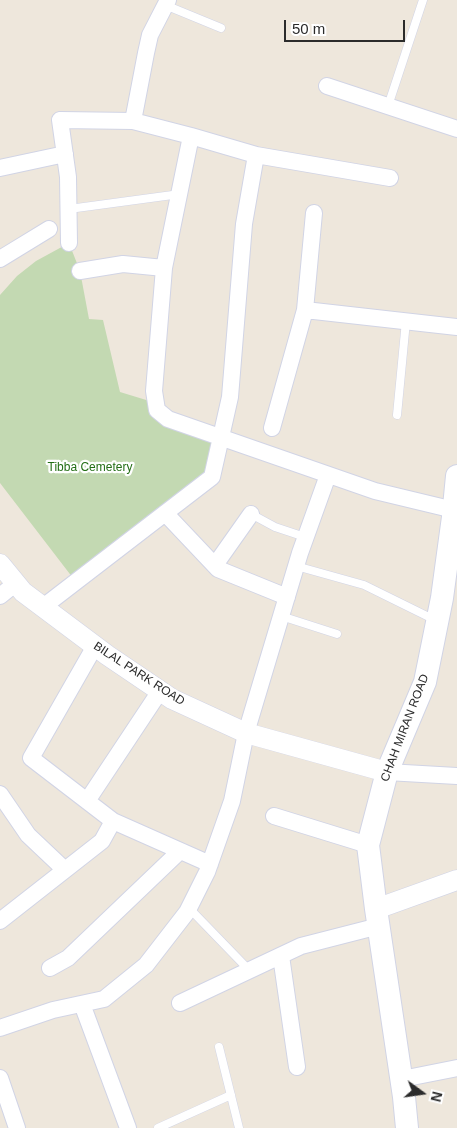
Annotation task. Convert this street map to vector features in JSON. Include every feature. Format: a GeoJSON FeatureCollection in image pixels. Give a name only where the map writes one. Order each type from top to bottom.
{"type":"FeatureCollection","features":[{"type":"Feature","properties":{"kind":"main road","name":"CHAH MIRAN ROAD"},"geometry":{"type":"LineString","coordinates":[[407,1128],[402,1079],[368,845],[387,772],[425,682],[442,598],[455,515],[457,476]]}},
{"type":"Feature","properties":{"kind":"street"},"geometry":{"type":"LineString","coordinates":[[133,121],[150,35],[166,3]]}},
{"type":"Feature","properties":{"kind":"street"},"geometry":{"type":"LineString","coordinates":[[327,86],[457,129]]}},
{"type":"Feature","properties":{"kind":"street"},"geometry":{"type":"LineString","coordinates":[[69,243],[68,177],[60,120],[133,121],[256,155],[390,178]]}},
{"type":"Feature","properties":{"kind":"street"},"geometry":{"type":"LineString","coordinates":[[191,136],[164,268],[154,391],[157,410],[168,419],[328,475],[455,515]]}},
{"type":"Feature","properties":{"kind":"street"},"geometry":{"type":"LineString","coordinates":[[0,168],[65,154]]}},
{"type":"Feature","properties":{"kind":"street"},"geometry":{"type":"LineString","coordinates":[[43,607],[212,477],[230,397],[244,224],[256,155]]}},
{"type":"Feature","properties":{"kind":"street"},"geometry":{"type":"LineString","coordinates":[[272,428],[305,310],[314,213]]}},
{"type":"Feature","properties":{"kind":"street"},"geometry":{"type":"LineString","coordinates":[[0,259],[49,229]]}},
{"type":"Feature","properties":{"kind":"street"},"geometry":{"type":"LineString","coordinates":[[80,271],[123,264],[164,268]]}},
{"type":"Feature","properties":{"kind":"street"},"geometry":{"type":"LineString","coordinates":[[305,310],[457,327]]}},
{"type":"Feature","properties":{"kind":"street"},"geometry":{"type":"LineString","coordinates":[[0,1028],[53,1010],[104,999],[146,965],[189,908],[207,872],[232,801],[246,733],[296,566],[328,475]]}},
{"type":"Feature","properties":{"kind":"street"},"geometry":{"type":"LineString","coordinates":[[165,513],[218,569],[287,597]]}},
{"type":"Feature","properties":{"kind":"street"},"geometry":{"type":"LineString","coordinates":[[215,565],[251,514]]}},
{"type":"Feature","properties":{"kind":"street","name":"BILAL PARK ROAD"},"geometry":{"type":"LineString","coordinates":[[0,564],[23,592],[95,646],[172,699],[246,733],[387,772]]}},
{"type":"Feature","properties":{"kind":"street"},"geometry":{"type":"LineString","coordinates":[[0,596],[16,583]]}},
{"type":"Feature","properties":{"kind":"street"},"geometry":{"type":"LineString","coordinates":[[95,646],[31,758],[113,821],[210,864]]}},
{"type":"Feature","properties":{"kind":"street"},"geometry":{"type":"LineString","coordinates":[[87,801],[160,691]]}},
{"type":"Feature","properties":{"kind":"street"},"geometry":{"type":"LineString","coordinates":[[387,772],[457,776]]}},
{"type":"Feature","properties":{"kind":"street"},"geometry":{"type":"LineString","coordinates":[[0,794],[28,835],[65,870]]}},
{"type":"Feature","properties":{"kind":"street"},"geometry":{"type":"LineString","coordinates":[[274,816],[368,845]]}},
{"type":"Feature","properties":{"kind":"street"},"geometry":{"type":"LineString","coordinates":[[0,921],[102,841],[113,821]]}},
{"type":"Feature","properties":{"kind":"street"},"geometry":{"type":"LineString","coordinates":[[50,968],[68,958],[180,851]]}},
{"type":"Feature","properties":{"kind":"street"},"geometry":{"type":"LineString","coordinates":[[180,1003],[301,946],[377,917],[457,880]]}},
{"type":"Feature","properties":{"kind":"street"},"geometry":{"type":"LineString","coordinates":[[280,956],[297,1067]]}},
{"type":"Feature","properties":{"kind":"street"},"geometry":{"type":"LineString","coordinates":[[82,1004],[128,1128]]}},
{"type":"Feature","properties":{"kind":"street"},"geometry":{"type":"LineString","coordinates":[[402,1079],[457,1068]]}},
{"type":"Feature","properties":{"kind":"street"},"geometry":{"type":"LineString","coordinates":[[0,1078],[3,1101],[16,1128]]}},
{"type":"Feature","properties":{"kind":"lane"},"geometry":{"type":"LineString","coordinates":[[388,106],[422,0]]}},
{"type":"Feature","properties":{"kind":"lane"},"geometry":{"type":"LineString","coordinates":[[166,3],[221,28]]}},
{"type":"Feature","properties":{"kind":"lane"},"geometry":{"type":"LineString","coordinates":[[69,209],[180,194]]}},
{"type":"Feature","properties":{"kind":"lane"},"geometry":{"type":"LineString","coordinates":[[397,415],[406,321]]}},
{"type":"Feature","properties":{"kind":"lane"},"geometry":{"type":"LineString","coordinates":[[251,514],[275,527],[306,536]]}},
{"type":"Feature","properties":{"kind":"lane"},"geometry":{"type":"LineString","coordinates":[[296,566],[364,585],[437,621]]}},
{"type":"Feature","properties":{"kind":"lane"},"geometry":{"type":"LineString","coordinates":[[281,616],[337,634]]}},
{"type":"Feature","properties":{"kind":"lane"},"geometry":{"type":"LineString","coordinates":[[189,908],[249,970]]}},
{"type":"Feature","properties":{"kind":"lane"},"geometry":{"type":"LineString","coordinates":[[219,1047],[238,1128]]}},
{"type":"Feature","properties":{"kind":"lane"},"geometry":{"type":"LineString","coordinates":[[158,1128],[231,1095]]}},
{"type":"Feature","properties":{"kind":"green space","name":"Tibba Cemetery"},"geometry":{"type":"Polygon","coordinates":[[[69,243],[80,271],[89,319],[103,320],[120,392],[156,403],[222,438],[212,477],[76,582],[0,483],[0,295],[17,276],[36,261],[69,243]]]}}]}
